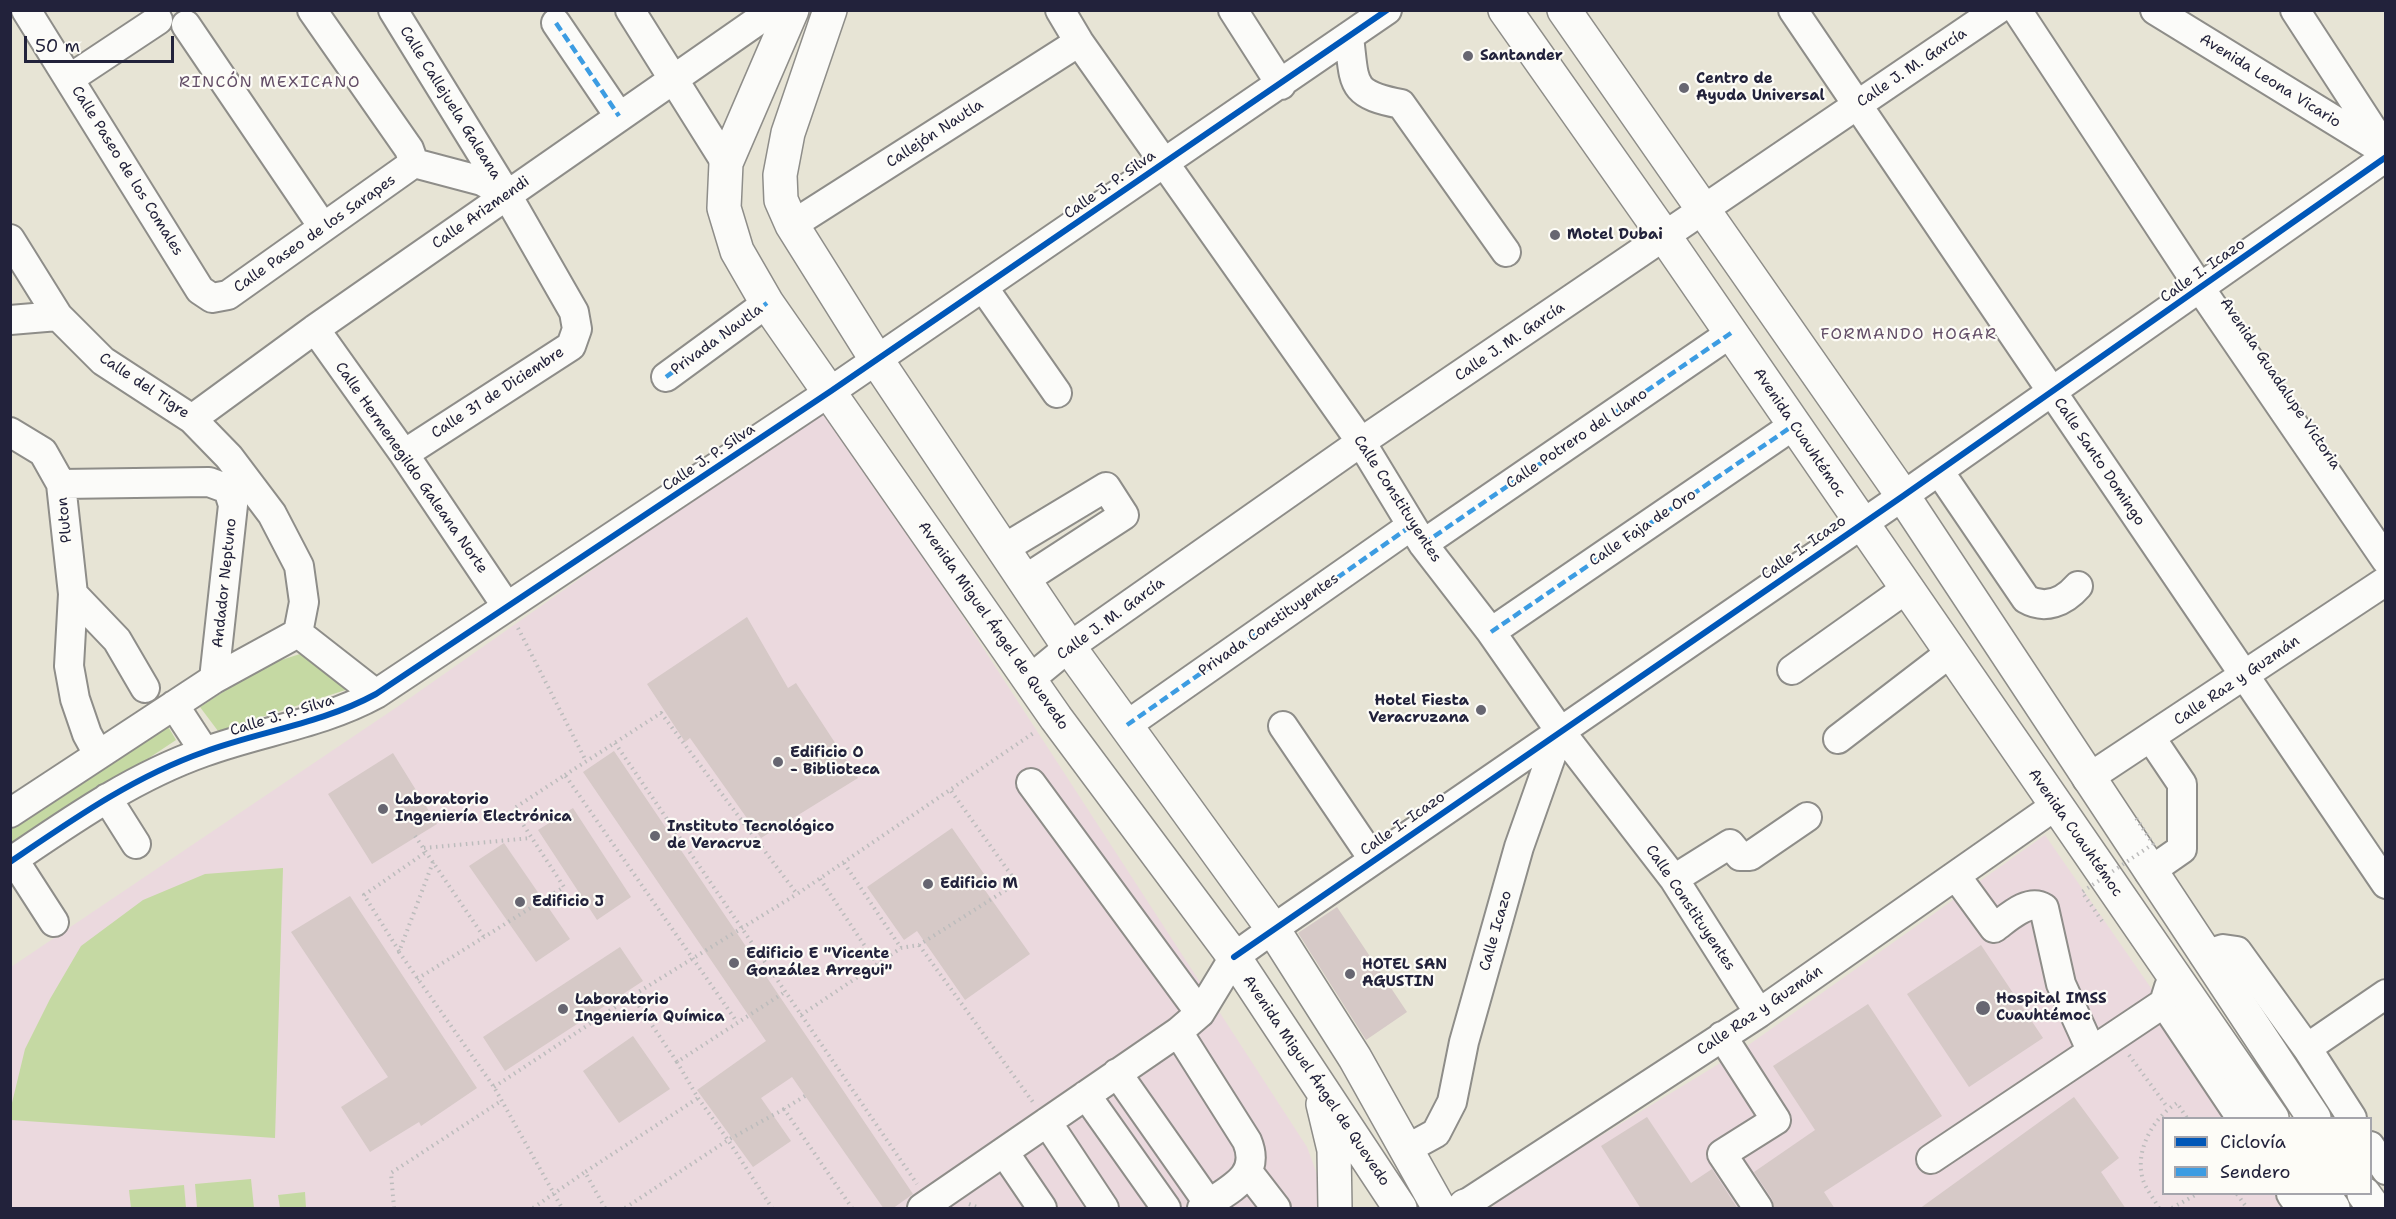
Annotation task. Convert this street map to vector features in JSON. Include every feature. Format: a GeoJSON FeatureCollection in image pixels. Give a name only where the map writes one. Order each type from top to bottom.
{"type":"FeatureCollection","features":[{"type":"Feature","properties":{"kind":"main road","name":"Avenida Miguel Ángel de Quevedo"},"geometry":{"type":"LineString","coordinates":[[792,10],[726,163],[724,208],[737,251],[768,303],[1029,680],[1234,957],[1400,1209]]}},
{"type":"Feature","properties":{"kind":"main road"},"geometry":{"type":"LineString","coordinates":[[831,10],[788,134],[780,175],[781,200],[792,225],[876,359],[1069,648],[1273,929],[1355,1058],[1405,1149],[1444,1204]]}},
{"type":"Feature","properties":{"kind":"main road","name":"Avenida Cuauhtémoc"},"geometry":{"type":"LineString","coordinates":[[1505,10],[1665,237],[2055,806],[2169,989],[2270,1117]]}},
{"type":"Feature","properties":{"kind":"main road"},"geometry":{"type":"LineString","coordinates":[[1564,10],[1903,496],[2087,779],[2313,1117]]}},
{"type":"Feature","properties":{"kind":"main road"},"geometry":{"type":"LineString","coordinates":[[1319,1085],[1334,1150],[1335,1209]]}},
{"type":"Feature","properties":{"kind":"main road"},"geometry":{"type":"LineString","coordinates":[[1339,1116],[1380,1147],[1405,1149]]}},
{"type":"Feature","properties":{"kind":"main road"},"geometry":{"type":"LineString","coordinates":[[2324,1195],[2333,1209]]}},
{"type":"Feature","properties":{"kind":"main road"},"geometry":{"type":"LineString","coordinates":[[2365,1195],[2374,1209]]}},
{"type":"Feature","properties":{"kind":"street","name":"Calle Paseo de los Comales"},"geometry":{"type":"LineString","coordinates":[[26,10],[200,290],[212,298]]}},
{"type":"Feature","properties":{"kind":"street"},"geometry":{"type":"LineString","coordinates":[[312,10],[409,149],[414,163],[482,181],[507,195]]}},
{"type":"Feature","properties":{"kind":"street","name":"Calle Callejuela Galeana"},"geometry":{"type":"LineString","coordinates":[[393,10],[507,195]]}},
{"type":"Feature","properties":{"kind":"street","name":"Calle Arizmendi"},"geometry":{"type":"LineString","coordinates":[[192,419],[315,329],[773,10]]}},
{"type":"Feature","properties":{"kind":"street","name":"Calle Constituyentes"},"geometry":{"type":"LineString","coordinates":[[1060,10],[1079,42],[1361,442],[1417,535],[1491,632],[1560,731],[1674,879],[1759,1013]]}},
{"type":"Feature","properties":{"kind":"street"},"geometry":{"type":"LineString","coordinates":[[1233,10],[1281,85]]}},
{"type":"Feature","properties":{"kind":"street","name":"Calle J. P. Silva"},"geometry":{"type":"LineString","coordinates":[[12,861],[107,798],[148,775],[204,751],[290,728],[354,706],[376,694],[831,391],[1163,162],[1281,85],[1387,10]]}},
{"type":"Feature","properties":{"kind":"street","name":"Calle Santo Domingo"},"geometry":{"type":"LineString","coordinates":[[1793,10],[2243,678],[2385,884]]}},
{"type":"Feature","properties":{"kind":"street","name":"Calle J. M. García"},"geometry":{"type":"LineString","coordinates":[[1029,680],[1069,648],[1361,442],[1997,10]]}},
{"type":"Feature","properties":{"kind":"street","name":"Avenida Guadalupe Victoria"},"geometry":{"type":"LineString","coordinates":[[2017,10],[2200,288],[2385,560]]}},
{"type":"Feature","properties":{"kind":"street","name":"Avenida Leona Vicario"},"geometry":{"type":"LineString","coordinates":[[2155,10],[2385,150]]}},
{"type":"Feature","properties":{"kind":"street"},"geometry":{"type":"LineString","coordinates":[[2295,10],[2385,150]]}},
{"type":"Feature","properties":{"kind":"street"},"geometry":{"type":"LineString","coordinates":[[641,14],[672,80],[726,163]]}},
{"type":"Feature","properties":{"kind":"street"},"geometry":{"type":"LineString","coordinates":[[69,79],[156,15],[174,29],[191,18],[323,227]]}},
{"type":"Feature","properties":{"kind":"street"},"geometry":{"type":"LineString","coordinates":[[556,23],[619,117]]}},
{"type":"Feature","properties":{"kind":"street"},"geometry":{"type":"LineString","coordinates":[[1349,37],[1355,82],[1364,93],[1401,104],[1506,252]]}},
{"type":"Feature","properties":{"kind":"street","name":"Callejón Nautla"},"geometry":{"type":"LineString","coordinates":[[792,225],[1079,42]]}},
{"type":"Feature","properties":{"kind":"street","name":"Calle I. Icazo"},"geometry":{"type":"LineString","coordinates":[[1234,957],[1372,859],[1939,471],[2385,157]]}},
{"type":"Feature","properties":{"kind":"street","name":"Calle Paseo de los Sarapes"},"geometry":{"type":"LineString","coordinates":[[212,298],[228,295],[414,163]]}},
{"type":"Feature","properties":{"kind":"street","name":"Calle 31 de Diciembre"},"geometry":{"type":"LineString","coordinates":[[404,454],[571,346],[577,329],[574,312],[507,195]]}},
{"type":"Feature","properties":{"kind":"street","name":"Calle del Tigre"},"geometry":{"type":"LineString","coordinates":[[10,239],[58,316],[103,361],[192,419],[229,457],[272,514],[299,566],[304,602],[298,633]]}},
{"type":"Feature","properties":{"kind":"street"},"geometry":{"type":"LineString","coordinates":[[983,287],[1057,393]]}},
{"type":"Feature","properties":{"kind":"street","name":"Privada Nautla"},"geometry":{"type":"LineString","coordinates":[[666,377],[768,303]]}},
{"type":"Feature","properties":{"kind":"street"},"geometry":{"type":"LineString","coordinates":[[10,320],[58,316]]}},
{"type":"Feature","properties":{"kind":"street","name":"Calle Hermenegildo Galeana Norte"},"geometry":{"type":"LineString","coordinates":[[315,329],[404,454],[507,607]]}},
{"type":"Feature","properties":{"kind":"street","name":"Calle Potrero del Llano"},"geometry":{"type":"LineString","coordinates":[[1417,535],[1731,333]]}},
{"type":"Feature","properties":{"kind":"street","name":"Calle Faja de Oro"},"geometry":{"type":"LineString","coordinates":[[1491,632],[1794,425]]}},
{"type":"Feature","properties":{"kind":"street","name":"Pluton"},"geometry":{"type":"LineString","coordinates":[[10,432],[44,452],[61,484],[73,594],[69,666],[75,699],[87,734],[98,753]]}},
{"type":"Feature","properties":{"kind":"street"},"geometry":{"type":"LineString","coordinates":[[1939,471],[2026,599],[2035,604],[2050,604],[2068,597],[2078,586]]}},
{"type":"Feature","properties":{"kind":"street","name":"Andador Neptuno"},"geometry":{"type":"LineString","coordinates":[[61,484],[209,482],[228,489],[233,505],[214,679]]}},
{"type":"Feature","properties":{"kind":"street"},"geometry":{"type":"LineString","coordinates":[[1003,549],[1107,487],[1124,515],[1024,580]]}},
{"type":"Feature","properties":{"kind":"street","name":"Privada Constituyentes"},"geometry":{"type":"LineString","coordinates":[[1127,725],[1417,535]]}},
{"type":"Feature","properties":{"kind":"street","name":"Calle Raz y Guzmán"},"geometry":{"type":"LineString","coordinates":[[2087,779],[2243,678],[2385,581]]}},
{"type":"Feature","properties":{"kind":"street"},"geometry":{"type":"LineString","coordinates":[[1792,670],[1906,589]]}},
{"type":"Feature","properties":{"kind":"street"},"geometry":{"type":"LineString","coordinates":[[73,594],[117,640],[145,688]]}},
{"type":"Feature","properties":{"kind":"street"},"geometry":{"type":"LineString","coordinates":[[10,813],[98,753],[214,679],[298,633],[376,694]]}},
{"type":"Feature","properties":{"kind":"street"},"geometry":{"type":"LineString","coordinates":[[1838,739],[1950,653]]}},
{"type":"Feature","properties":{"kind":"street"},"geometry":{"type":"LineString","coordinates":[[174,705],[204,751]]}},
{"type":"Feature","properties":{"kind":"street"},"geometry":{"type":"LineString","coordinates":[[1283,726],[1372,859]]}},
{"type":"Feature","properties":{"kind":"street","name":"Calle Icazo"},"geometry":{"type":"LineString","coordinates":[[1444,1204],[1436,1133],[1452,1102],[1464,1042],[1519,847],[1560,731]]}},
{"type":"Feature","properties":{"kind":"street"},"geometry":{"type":"LineString","coordinates":[[2149,872],[2182,849],[2182,784],[2151,738]]}},
{"type":"Feature","properties":{"kind":"street"},"geometry":{"type":"LineString","coordinates":[[1031,783],[1200,1013]]}},
{"type":"Feature","properties":{"kind":"street"},"geometry":{"type":"LineString","coordinates":[[107,798],[136,844]]}},
{"type":"Feature","properties":{"kind":"street","name":"Calle Raz y Guzmán"},"geometry":{"type":"LineString","coordinates":[[1444,1204],[1759,1013],[2055,806]]}},
{"type":"Feature","properties":{"kind":"street"},"geometry":{"type":"LineString","coordinates":[[1674,879],[1730,844],[1740,856],[1750,856],[1807,817]]}},
{"type":"Feature","properties":{"kind":"street"},"geometry":{"type":"LineString","coordinates":[[12,861],[54,922]]}},
{"type":"Feature","properties":{"kind":"street"},"geometry":{"type":"LineString","coordinates":[[1956,876],[1994,928],[2030,904],[2037,904],[2044,908],[2061,984],[2103,1042]]}},
{"type":"Feature","properties":{"kind":"street"},"geometry":{"type":"LineString","coordinates":[[2204,955],[2223,949],[2237,951],[2307,1048],[2351,1117]]}},
{"type":"Feature","properties":{"kind":"street"},"geometry":{"type":"LineString","coordinates":[[922,1201],[1004,1152],[1178,1032],[1200,1013],[1234,957]]}},
{"type":"Feature","properties":{"kind":"street"},"geometry":{"type":"LineString","coordinates":[[1930,1159],[2103,1042],[2169,989]]}},
{"type":"Feature","properties":{"kind":"street","name":"Avenida Cuauhtémoc"},"geometry":{"type":"LineString","coordinates":[[2169,989],[2240,1117]]}},
{"type":"Feature","properties":{"kind":"street"},"geometry":{"type":"LineString","coordinates":[[2307,1048],[2385,994]]}},
{"type":"Feature","properties":{"kind":"street"},"geometry":{"type":"LineString","coordinates":[[1117,1073],[1214,1204],[1249,1173],[1253,1156],[1247,1141],[1178,1032]]}},
{"type":"Feature","properties":{"kind":"street"},"geometry":{"type":"LineString","coordinates":[[1722,1036],[1776,1120],[1722,1154],[1758,1209]]}},
{"type":"Feature","properties":{"kind":"street"},"geometry":{"type":"LineString","coordinates":[[1086,1095],[1166,1209]]}},
{"type":"Feature","properties":{"kind":"street"},"geometry":{"type":"LineString","coordinates":[[1047,1122],[1104,1209]]}},
{"type":"Feature","properties":{"kind":"street"},"geometry":{"type":"LineString","coordinates":[[1405,1149],[1436,1133]]}},
{"type":"Feature","properties":{"kind":"street"},"geometry":{"type":"LineString","coordinates":[[2372,1149],[2385,1170]]}},
{"type":"Feature","properties":{"kind":"street"},"geometry":{"type":"LineString","coordinates":[[1004,1152],[1042,1209]]}},
{"type":"Feature","properties":{"kind":"street"},"geometry":{"type":"LineString","coordinates":[[1249,1173],[1276,1209]]}},
{"type":"Feature","properties":{"kind":"street"},"geometry":{"type":"LineString","coordinates":[[2292,1195],[2301,1209]]}},
{"type":"Feature","properties":{"kind":"path"},"geometry":{"type":"LineString","coordinates":[[507,607],[586,761]]}},
{"type":"Feature","properties":{"kind":"path"},"geometry":{"type":"LineString","coordinates":[[417,979],[564,887],[513,809],[661,713],[797,894]]}},
{"type":"Feature","properties":{"kind":"path"},"geometry":{"type":"LineString","coordinates":[[494,1087],[632,996],[820,879],[949,788],[1056,718]]}},
{"type":"Feature","properties":{"kind":"path"},"geometry":{"type":"LineString","coordinates":[[615,742],[801,1015],[922,1201]]}},
{"type":"Feature","properties":{"kind":"path"},"geometry":{"type":"LineString","coordinates":[[565,775],[737,1022]]}},
{"type":"Feature","properties":{"kind":"path"},"geometry":{"type":"LineString","coordinates":[[801,1015],[901,948],[919,945],[1017,883],[949,788]]}},
{"type":"Feature","properties":{"kind":"path"},"geometry":{"type":"LineString","coordinates":[[2102,921],[2082,892],[2154,844],[2134,815]]}},
{"type":"Feature","properties":{"kind":"path"},"geometry":{"type":"LineString","coordinates":[[415,836],[484,937]]}},
{"type":"Feature","properties":{"kind":"path"},"geometry":{"type":"LineString","coordinates":[[531,838],[425,850],[364,895],[417,979],[494,1087],[562,1209]]}},
{"type":"Feature","properties":{"kind":"path"},"geometry":{"type":"LineString","coordinates":[[399,952],[433,862],[425,850]]}},
{"type":"Feature","properties":{"kind":"path"},"geometry":{"type":"LineString","coordinates":[[844,863],[901,948]]}},
{"type":"Feature","properties":{"kind":"path"},"geometry":{"type":"LineString","coordinates":[[820,879],[877,964]]}},
{"type":"Feature","properties":{"kind":"path"},"geometry":{"type":"LineString","coordinates":[[919,945],[1047,1122]]}},
{"type":"Feature","properties":{"kind":"path"},"geometry":{"type":"LineString","coordinates":[[677,1062],[785,992]]}},
{"type":"Feature","properties":{"kind":"path"},"geometry":{"type":"LineString","coordinates":[[632,996],[772,1209]]}},
{"type":"Feature","properties":{"kind":"path"},"geometry":{"type":"LineString","coordinates":[[2103,1042],[2168,1108]]}},
{"type":"Feature","properties":{"kind":"path"},"geometry":{"type":"LineString","coordinates":[[626,1209],[728,1140],[805,1096]]}},
{"type":"Feature","properties":{"kind":"path"},"geometry":{"type":"LineString","coordinates":[[533,1209],[698,1098]]}},
{"type":"Feature","properties":{"kind":"path"},"geometry":{"type":"LineString","coordinates":[[394,1209],[391,1173],[501,1101]]}},
{"type":"Feature","properties":{"kind":"path"},"geometry":{"type":"LineString","coordinates":[[2159,1209],[2143,1179],[2141,1151],[2153,1127],[2168,1108],[2176,1103],[2186,1117]]}},
{"type":"Feature","properties":{"kind":"path"},"geometry":{"type":"LineString","coordinates":[[784,1109],[852,1209]]}},
{"type":"Feature","properties":{"kind":"path"},"geometry":{"type":"LineString","coordinates":[[585,1172],[605,1209]]}},
{"type":"Feature","properties":{"kind":"path"},"geometry":{"type":"LineString","coordinates":[[2172,1209],[2195,1195]]}},
{"type":"Feature","properties":{"kind":"path"},"geometry":{"type":"LineString","coordinates":[[2238,1195],[2247,1209]]}},
{"type":"Feature","properties":{"kind":"shaded area","name":"Instituto Tecnológico de Veracruz"},"geometry":{"type":"Polygon","coordinates":[[[826,406],[1307,1147],[1322,1188],[1323,1208],[11,1208],[11,967],[400,705],[826,406]]]}},
{"type":"Feature","properties":{"kind":"shaded area","name":"Hospital IMSS Cuauhtémoc"},"geometry":{"type":"Polygon","coordinates":[[[2045,835],[2240,1117],[2162,1117],[2162,1195],[2291,1195],[2300,1208],[1492,1208],[1502,1196],[1740,1051],[2045,835]]]}},
{"type":"Feature","properties":{"kind":"green space"},"geometry":{"type":"Polygon","coordinates":[[[303,653],[358,686],[218,731],[200,707],[263,666],[303,653]]]}},
{"type":"Feature","properties":{"kind":"green space"},"geometry":{"type":"Polygon","coordinates":[[[166,723],[176,740],[11,850],[11,826],[166,723]]]}},
{"type":"Feature","properties":{"kind":"green space"},"geometry":{"type":"Polygon","coordinates":[[[283,868],[275,1138],[11,1120],[11,1107],[25,1049],[50,999],[81,946],[143,900],[205,874],[283,868]]]}},
{"type":"Feature","properties":{"kind":"green space"},"geometry":{"type":"Polygon","coordinates":[[[251,1179],[254,1208],[197,1208],[195,1184],[251,1179]]]}},
{"type":"Feature","properties":{"kind":"green space"},"geometry":{"type":"Polygon","coordinates":[[[184,1185],[186,1208],[131,1208],[129,1190],[184,1185]]]}},
{"type":"Feature","properties":{"kind":"green space"},"geometry":{"type":"Polygon","coordinates":[[[305,1192],[306,1208],[280,1208],[278,1195],[305,1192]]]}},
{"type":"Feature","properties":{"kind":"building"},"geometry":{"type":"Polygon","coordinates":[[[747,617],[788,688],[796,683],[858,778],[761,838],[690,738],[685,742],[647,684],[747,617]]]}},
{"type":"Feature","properties":{"kind":"building","name":"Edificio E \"Vicente González Arregui\""},"geometry":{"type":"Polygon","coordinates":[[[614,751],[913,1194],[892,1209],[884,1209],[792,1077],[761,1098],[791,1141],[753,1167],[697,1090],[766,1041],[583,772],[614,751]]]}},
{"type":"Feature","properties":{"kind":"building","name":"Laboratorio Ingeniería Electrónica"},"geometry":{"type":"Polygon","coordinates":[[[393,753],[437,824],[372,864],[328,794],[393,753]]]}},
{"type":"Feature","properties":{"kind":"building"},"geometry":{"type":"Polygon","coordinates":[[[573,808],[631,897],[597,920],[538,830],[573,808]]]}},
{"type":"Feature","properties":{"kind":"building"},"geometry":{"type":"Polygon","coordinates":[[[952,828],[989,881],[982,886],[1030,954],[965,1000],[917,931],[904,940],[867,887],[952,828]]]}},
{"type":"Feature","properties":{"kind":"building","name":"Edificio J"},"geometry":{"type":"Polygon","coordinates":[[[504,843],[570,939],[536,962],[469,866],[504,843]]]}},
{"type":"Feature","properties":{"kind":"building"},"geometry":{"type":"Polygon","coordinates":[[[350,896],[477,1088],[421,1126],[419,1122],[370,1152],[341,1107],[388,1077],[291,932],[350,896]]]}},
{"type":"Feature","properties":{"kind":"building","name":"HOTEL SAN AGUSTIN"},"geometry":{"type":"Polygon","coordinates":[[[1337,907],[1407,1012],[1366,1040],[1298,933],[1337,907]]]}},
{"type":"Feature","properties":{"kind":"building"},"geometry":{"type":"Polygon","coordinates":[[[1981,945],[2043,1038],[1969,1087],[1907,994],[1981,945]]]}},
{"type":"Feature","properties":{"kind":"building","name":"Laboratorio Ingeniería Química"},"geometry":{"type":"Polygon","coordinates":[[[620,947],[643,981],[505,1071],[483,1037],[620,947]]]}},
{"type":"Feature","properties":{"kind":"building"},"geometry":{"type":"Polygon","coordinates":[[[1868,1004],[1942,1116],[1824,1192],[1835,1209],[1774,1209],[1772,1199],[1754,1172],[1815,1130],[1773,1066],[1868,1004]]]}},
{"type":"Feature","properties":{"kind":"building"},"geometry":{"type":"Polygon","coordinates":[[[633,1036],[670,1089],[619,1123],[583,1071],[633,1036]]]}},
{"type":"Feature","properties":{"kind":"building"},"geometry":{"type":"Polygon","coordinates":[[[2074,1097],[2119,1158],[2101,1172],[2126,1209],[1919,1209],[2074,1097]]]}},
{"type":"Feature","properties":{"kind":"building"},"geometry":{"type":"Polygon","coordinates":[[[1647,1117],[1691,1183],[1712,1169],[1738,1209],[1641,1209],[1601,1146],[1647,1117]]]}},
{"type":"Feature","properties":{"kind":"marked path"},"geometry":{"type":"LineString","coordinates":[[556,23],[619,116]]}},
{"type":"Feature","properties":{"kind":"marked path"},"geometry":{"type":"LineString","coordinates":[[666,377],[767,303]]}},
{"type":"Feature","properties":{"kind":"marked path"},"geometry":{"type":"LineString","coordinates":[[1423,544],[1731,333]]}},
{"type":"Feature","properties":{"kind":"marked path"},"geometry":{"type":"LineString","coordinates":[[1491,632],[1794,425]]}},
{"type":"Feature","properties":{"kind":"marked path"},"geometry":{"type":"LineString","coordinates":[[1127,725],[1411,526]]}},
{"type":"Feature","properties":{"kind":"cycle path"},"geometry":{"type":"LineString","coordinates":[[10,862],[104,801],[178,762],[226,745],[334,713],[376,694],[831,391],[1387,10]]}},
{"type":"Feature","properties":{"kind":"cycle path"},"geometry":{"type":"LineString","coordinates":[[1234,957],[1903,496],[2386,157]]}},
{"type":"Feature","properties":{"kind":"place","name":"Santander"},"geometry":{"type":"Point","coordinates":[1468,56]}},
{"type":"Feature","properties":{"kind":"place","name":"Centro de Ayuda Universal"},"geometry":{"type":"Point","coordinates":[1684,88]}},
{"type":"Feature","properties":{"kind":"place","name":"Motel Dubai"},"geometry":{"type":"Point","coordinates":[1555,235]}},
{"type":"Feature","properties":{"kind":"place","name":"Hotel Fiesta Veracruzana"},"geometry":{"type":"Point","coordinates":[1481,710]}},
{"type":"Feature","properties":{"kind":"place","name":"Edificio O - Biblioteca"},"geometry":{"type":"Point","coordinates":[778,762]}},
{"type":"Feature","properties":{"kind":"place","name":"Laboratorio Ingeniería Electrónica"},"geometry":{"type":"Point","coordinates":[383,809]}},
{"type":"Feature","properties":{"kind":"place","name":"Instituto Tecnológico de Veracruz"},"geometry":{"type":"Point","coordinates":[655,836]}},
{"type":"Feature","properties":{"kind":"place","name":"Edificio M"},"geometry":{"type":"Point","coordinates":[928,884]}},
{"type":"Feature","properties":{"kind":"place","name":"Edificio J"},"geometry":{"type":"Point","coordinates":[520,902]}},
{"type":"Feature","properties":{"kind":"place","name":"Edificio E \"Vicente González Arregui\""},"geometry":{"type":"Point","coordinates":[734,963]}},
{"type":"Feature","properties":{"kind":"place","name":"HOTEL SAN AGUSTIN"},"geometry":{"type":"Point","coordinates":[1350,974]}},
{"type":"Feature","properties":{"kind":"place","name":"Hospital IMSS Cuauhtémoc"},"geometry":{"type":"Point","coordinates":[1983,1008]}},
{"type":"Feature","properties":{"kind":"place","name":"Laboratorio Ingeniería Química"},"geometry":{"type":"Point","coordinates":[563,1009]}},
{"type":"Feature","properties":{"kind":"district","name":"RINCÓN MEXICANO"},"geometry":{"type":"Point","coordinates":[270,83]}},
{"type":"Feature","properties":{"kind":"district","name":"FORMANDO HOGAR"},"geometry":{"type":"Point","coordinates":[1909,335]}}]}
